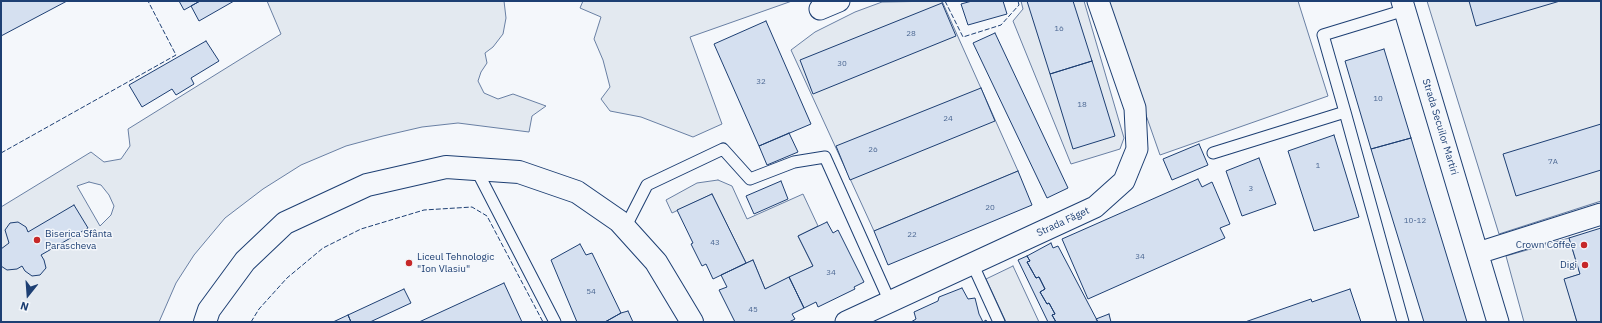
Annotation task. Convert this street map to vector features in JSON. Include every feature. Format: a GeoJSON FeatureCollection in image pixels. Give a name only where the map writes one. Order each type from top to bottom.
{"type":"FeatureCollection","features":[{"type":"Feature","properties":{"kind":"main road"},"geometry":{"type":"LineString","coordinates":[[205,322],[209,310],[245,261],[285,223],[367,185],[446,167],[519,172],[577,192],[619,221],[656,262],[692,322]]}},
{"type":"Feature","properties":{"kind":"street","name":"Strada Făget"},"geometry":{"type":"LineString","coordinates":[[846,322],[1095,207],[1124,181],[1137,149],[1135,108],[1098,1]]}},
{"type":"Feature","properties":{"kind":"street","name":"Strada Secuilor Martiri"},"geometry":{"type":"LineString","coordinates":[[1404,6],[1498,322]]}},
{"type":"Feature","properties":{"kind":"street"},"geometry":{"type":"LineString","coordinates":[[1478,253],[1601,214]]}},
{"type":"Feature","properties":{"kind":"lane"},"geometry":{"type":"LineString","coordinates":[[1403,322],[1323,35],[1404,6]]}},
{"type":"Feature","properties":{"kind":"lane"},"geometry":{"type":"LineString","coordinates":[[1213,153],[1345,112]]}},
{"type":"Feature","properties":{"kind":"lane"},"geometry":{"type":"LineString","coordinates":[[625,228],[647,185],[722,149],[750,179],[794,162],[825,157],[890,302]]}},
{"type":"Feature","properties":{"kind":"lane"},"geometry":{"type":"LineString","coordinates":[[476,169],[555,322]]}},
{"type":"Feature","properties":{"kind":"lane"},"geometry":{"type":"LineString","coordinates":[[972,264],[999,322]]}},
{"type":"Feature","properties":{"kind":"shaded area"},"geometry":{"type":"Polygon","coordinates":[[[267,1],[504,1],[506,18],[503,34],[493,47],[485,53],[487,63],[481,72],[478,81],[484,93],[498,99],[513,94],[546,106],[532,116],[529,132],[458,123],[422,127],[346,146],[301,165],[263,189],[225,218],[194,255],[176,283],[159,322],[1,322],[1,207],[91,152],[104,162],[121,159],[130,146],[128,129],[281,34],[267,1]],[[89,182],[77,186],[100,226],[111,215],[114,206],[109,195],[101,185],[89,182]]]}},
{"type":"Feature","properties":{"kind":"shaded area"},"geometry":{"type":"Polygon","coordinates":[[[583,1],[792,1],[690,37],[722,124],[693,137],[641,117],[610,111],[601,99],[610,87],[603,60],[594,39],[601,17],[580,8],[583,1]]]}},
{"type":"Feature","properties":{"kind":"shaded area"},"geometry":{"type":"Polygon","coordinates":[[[942,1],[1018,171],[874,231],[791,50],[815,32],[855,12],[882,2],[942,1]]]}},
{"type":"Feature","properties":{"kind":"shaded area"},"geometry":{"type":"Polygon","coordinates":[[[1021,1],[1084,1],[1124,138],[1120,149],[1071,164],[1013,21],[1023,9],[1021,1]]]}},
{"type":"Feature","properties":{"kind":"shaded area"},"geometry":{"type":"Polygon","coordinates":[[[1106,1],[1298,1],[1328,96],[1160,155],[1106,1]]]}},
{"type":"Feature","properties":{"kind":"shaded area"},"geometry":{"type":"Polygon","coordinates":[[[1427,1],[1601,1],[1601,201],[1499,234],[1427,1]]]}},
{"type":"Feature","properties":{"kind":"shaded area"},"geometry":{"type":"Polygon","coordinates":[[[718,180],[732,186],[747,219],[803,194],[818,226],[798,236],[813,266],[765,289],[753,260],[746,263],[712,194],[672,213],[666,200],[697,183],[718,180]]]}},
{"type":"Feature","properties":{"kind":"shaded area"},"geometry":{"type":"Polygon","coordinates":[[[1569,238],[1580,274],[1565,279],[1577,322],[1524,322],[1506,256],[1569,238]]]}},
{"type":"Feature","properties":{"kind":"shaded area"},"geometry":{"type":"Polygon","coordinates":[[[1013,266],[1039,322],[1006,322],[986,279],[1013,266]]]}},
{"type":"Feature","properties":{"kind":"building"},"geometry":{"type":"Polygon","coordinates":[[[1,1],[67,1],[1,36],[1,1]]]}},
{"type":"Feature","properties":{"kind":"building"},"geometry":{"type":"Polygon","coordinates":[[[179,1],[200,1],[184,10],[179,1]]]}},
{"type":"Feature","properties":{"kind":"building"},"geometry":{"type":"Polygon","coordinates":[[[200,1],[234,1],[199,21],[191,6],[200,1]]]}},
{"type":"Feature","properties":{"kind":"building"},"geometry":{"type":"Polygon","coordinates":[[[972,1],[1003,1],[1007,14],[968,25],[961,4],[972,1]]]}},
{"type":"Feature","properties":{"kind":"building"},"geometry":{"type":"Polygon","coordinates":[[[1027,1],[1073,1],[1092,61],[1050,74],[1027,1]]]}},
{"type":"Feature","properties":{"kind":"building"},"geometry":{"type":"Polygon","coordinates":[[[1469,1],[1560,1],[1476,26],[1469,1]]]}},
{"type":"Feature","properties":{"kind":"building"},"geometry":{"type":"Polygon","coordinates":[[[942,3],[956,36],[813,94],[800,60],[942,3]]]}},
{"type":"Feature","properties":{"kind":"building"},"geometry":{"type":"Polygon","coordinates":[[[766,21],[811,124],[759,146],[714,44],[766,21]]]}},
{"type":"Feature","properties":{"kind":"building"},"geometry":{"type":"Polygon","coordinates":[[[995,33],[1068,188],[1047,198],[973,43],[995,33]]]}},
{"type":"Feature","properties":{"kind":"building"},"geometry":{"type":"Polygon","coordinates":[[[206,41],[219,61],[191,78],[194,84],[176,95],[172,89],[142,107],[129,85],[206,41]]]}},
{"type":"Feature","properties":{"kind":"building"},"geometry":{"type":"Polygon","coordinates":[[[1384,49],[1411,138],[1371,149],[1345,61],[1384,49]]]}},
{"type":"Feature","properties":{"kind":"building"},"geometry":{"type":"Polygon","coordinates":[[[1092,61],[1115,136],[1073,149],[1050,74],[1092,61]]]}},
{"type":"Feature","properties":{"kind":"building"},"geometry":{"type":"Polygon","coordinates":[[[981,88],[995,121],[850,180],[836,146],[981,88]]]}},
{"type":"Feature","properties":{"kind":"building"},"geometry":{"type":"Polygon","coordinates":[[[1601,124],[1601,170],[1516,196],[1503,154],[1601,124]]]}},
{"type":"Feature","properties":{"kind":"building"},"geometry":{"type":"Polygon","coordinates":[[[789,133],[798,152],[767,165],[759,146],[789,133]]]}},
{"type":"Feature","properties":{"kind":"building"},"geometry":{"type":"Polygon","coordinates":[[[1334,135],[1359,217],[1314,231],[1288,151],[1334,135]]]}},
{"type":"Feature","properties":{"kind":"building"},"geometry":{"type":"Polygon","coordinates":[[[1411,138],[1467,322],[1424,322],[1371,149],[1411,138]]]}},
{"type":"Feature","properties":{"kind":"building"},"geometry":{"type":"Polygon","coordinates":[[[1199,144],[1208,165],[1172,180],[1163,159],[1199,144]]]}},
{"type":"Feature","properties":{"kind":"building"},"geometry":{"type":"Polygon","coordinates":[[[1259,158],[1276,204],[1242,216],[1226,171],[1259,158]]]}},
{"type":"Feature","properties":{"kind":"building"},"geometry":{"type":"Polygon","coordinates":[[[1018,171],[1032,205],[888,265],[874,231],[1018,171]]]}},
{"type":"Feature","properties":{"kind":"building"},"geometry":{"type":"Polygon","coordinates":[[[1198,179],[1202,187],[1212,182],[1230,224],[1220,228],[1225,238],[1088,299],[1062,239],[1198,179]]]}},
{"type":"Feature","properties":{"kind":"building"},"geometry":{"type":"Polygon","coordinates":[[[781,181],[788,199],[754,214],[746,196],[781,181]]]}},
{"type":"Feature","properties":{"kind":"building"},"geometry":{"type":"Polygon","coordinates":[[[712,194],[746,263],[713,279],[706,264],[702,266],[677,210],[712,194]]]}},
{"type":"Feature","properties":{"kind":"building","name":"Biserica Sfânta Parascheva"},"geometry":{"type":"Polygon","coordinates":[[[74,205],[88,228],[41,255],[46,268],[40,275],[32,276],[25,271],[22,266],[17,269],[7,270],[1,266],[1,249],[9,243],[5,230],[10,223],[18,222],[26,227],[28,232],[74,205]]]}},
{"type":"Feature","properties":{"kind":"building"},"geometry":{"type":"Polygon","coordinates":[[[827,222],[833,233],[838,230],[864,282],[854,287],[855,289],[818,307],[816,302],[804,308],[789,277],[813,266],[798,236],[827,222]]]}},
{"type":"Feature","properties":{"kind":"building"},"geometry":{"type":"Polygon","coordinates":[[[1601,228],[1601,322],[1577,322],[1564,279],[1580,274],[1569,238],[1601,228]]]}},
{"type":"Feature","properties":{"kind":"building"},"geometry":{"type":"Polygon","coordinates":[[[1051,243],[1053,248],[1058,246],[1098,322],[1056,322],[1052,315],[1055,314],[1049,303],[1047,304],[1040,292],[1045,289],[1039,277],[1036,278],[1027,262],[1030,261],[1027,256],[1051,243]]]}},
{"type":"Feature","properties":{"kind":"building"},"geometry":{"type":"Polygon","coordinates":[[[580,244],[586,255],[592,253],[621,313],[605,322],[577,322],[551,260],[580,244]]]}},
{"type":"Feature","properties":{"kind":"building"},"geometry":{"type":"Polygon","coordinates":[[[1027,256],[1030,261],[1027,262],[1036,278],[1039,277],[1045,289],[1040,292],[1047,304],[1049,303],[1055,314],[1052,315],[1056,322],[1048,322],[1018,260],[1027,256]]]}},
{"type":"Feature","properties":{"kind":"building"},"geometry":{"type":"Polygon","coordinates":[[[753,260],[765,289],[789,277],[804,308],[792,314],[795,319],[789,322],[735,322],[719,290],[727,287],[721,275],[753,260]]]}},
{"type":"Feature","properties":{"kind":"building"},"geometry":{"type":"Polygon","coordinates":[[[504,283],[522,322],[419,322],[504,283]]]}},
{"type":"Feature","properties":{"kind":"building"},"geometry":{"type":"Polygon","coordinates":[[[962,288],[968,299],[975,298],[979,314],[983,322],[911,322],[916,319],[914,312],[938,301],[939,297],[962,288]]]}},
{"type":"Feature","properties":{"kind":"building"},"geometry":{"type":"Polygon","coordinates":[[[404,289],[411,303],[370,322],[351,322],[348,315],[404,289]]]}},
{"type":"Feature","properties":{"kind":"building"},"geometry":{"type":"Polygon","coordinates":[[[1350,289],[1361,322],[1245,322],[1311,299],[1312,302],[1350,289]]]}},
{"type":"Feature","properties":{"kind":"building"},"geometry":{"type":"Polygon","coordinates":[[[628,311],[633,322],[605,322],[621,313],[628,311]]]}},
{"type":"Feature","properties":{"kind":"building"},"geometry":{"type":"Polygon","coordinates":[[[1109,314],[1111,322],[1098,322],[1096,319],[1109,314]]]}},
{"type":"Feature","properties":{"kind":"building"},"geometry":{"type":"Polygon","coordinates":[[[348,315],[351,322],[333,322],[348,315]]]}},
{"type":"Feature","properties":{"kind":"fence"},"geometry":{"type":"LineString","coordinates":[[1,153],[176,55],[148,1]]}},
{"type":"Feature","properties":{"kind":"fence"},"geometry":{"type":"LineString","coordinates":[[945,1],[963,37],[1001,25],[1019,5],[1018,1]]}},
{"type":"Feature","properties":{"kind":"fence"},"geometry":{"type":"LineString","coordinates":[[251,322],[259,309],[287,278],[323,248],[361,229],[424,210],[472,207],[487,216],[543,322]]}},
{"type":"Feature","properties":{"kind":"place","name":"Biserica Sfânta Parascheva"},"geometry":{"type":"Point","coordinates":[37,240]}},
{"type":"Feature","properties":{"kind":"place","name":"Crown Coffee"},"geometry":{"type":"Point","coordinates":[1584,245]}},
{"type":"Feature","properties":{"kind":"place","name":"Liceul Tehnologic \"Ion Vlasiu\""},"geometry":{"type":"Point","coordinates":[409,263]}},
{"type":"Feature","properties":{"kind":"place","name":"Digi"},"geometry":{"type":"Point","coordinates":[1585,265]}}]}
